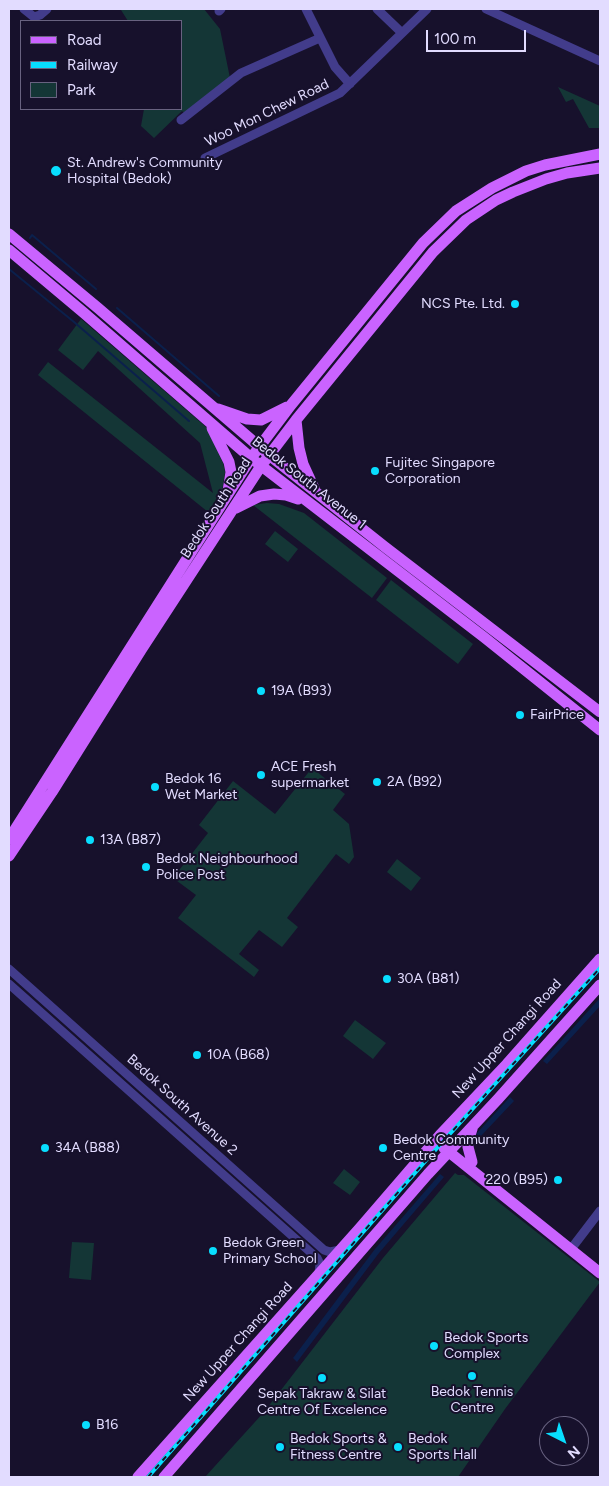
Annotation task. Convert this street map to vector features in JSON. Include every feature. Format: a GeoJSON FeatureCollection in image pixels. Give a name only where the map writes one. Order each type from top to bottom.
{"type":"FeatureCollection","features":[{"type":"Feature","properties":{"kind":"main road","name":"Bedok South Road"},"geometry":{"type":"LineString","coordinates":[[9,856],[13,838],[251,458],[291,405],[418,248],[434,230],[456,211],[492,188],[526,171],[564,160],[600,154]]}},
{"type":"Feature","properties":{"kind":"main road","name":"Bedok South Road"},"geometry":{"type":"LineString","coordinates":[[13,838],[52,792],[141,650],[261,466],[296,420],[433,252],[466,220],[496,200],[529,185],[567,174],[600,168]]}},
{"type":"Feature","properties":{"kind":"main road","name":"Bedok South Avenue 1"},"geometry":{"type":"LineString","coordinates":[[9,234],[259,447],[600,712]]}},
{"type":"Feature","properties":{"kind":"main road","name":"Bedok South Avenue 1"},"geometry":{"type":"LineString","coordinates":[[9,250],[251,458],[600,730]]}},
{"type":"Feature","properties":{"kind":"main road"},"geometry":{"type":"LineString","coordinates":[[211,406],[247,419],[261,420],[291,405]]}},
{"type":"Feature","properties":{"kind":"main road"},"geometry":{"type":"LineString","coordinates":[[296,420],[303,464],[316,492]]}},
{"type":"Feature","properties":{"kind":"main road"},"geometry":{"type":"LineString","coordinates":[[209,422],[229,462],[231,472],[227,494]]}},
{"type":"Feature","properties":{"kind":"main road"},"geometry":{"type":"LineString","coordinates":[[232,510],[260,496],[274,494],[286,494],[311,504]]}},
{"type":"Feature","properties":{"kind":"main road","name":"New Upper Changi Road"},"geometry":{"type":"LineString","coordinates":[[138,1477],[438,1138],[507,1064],[600,959]]}},
{"type":"Feature","properties":{"kind":"main road"},"geometry":{"type":"LineString","coordinates":[[164,1477],[432,1170],[600,985]]}},
{"type":"Feature","properties":{"kind":"main road"},"geometry":{"type":"LineString","coordinates":[[470,1164],[468,1144],[473,1126]]}},
{"type":"Feature","properties":{"kind":"main road"},"geometry":{"type":"LineString","coordinates":[[438,1138],[573,1247],[600,1273]]}},
{"type":"Feature","properties":{"kind":"main road"},"geometry":{"type":"LineString","coordinates":[[432,1170],[449,1164],[470,1164]]}},
{"type":"Feature","properties":{"kind":"main road"},"geometry":{"type":"LineString","coordinates":[[573,1247],[600,1264]]}},
{"type":"Feature","properties":{"kind":"street"},"geometry":{"type":"LineString","coordinates":[[24,9],[34,17],[47,9]]}},
{"type":"Feature","properties":{"kind":"street"},"geometry":{"type":"LineString","coordinates":[[306,9],[335,67],[350,84]]}},
{"type":"Feature","properties":{"kind":"street"},"geometry":{"type":"LineString","coordinates":[[377,9],[402,33]]}},
{"type":"Feature","properties":{"kind":"street","name":"Woo Mon Chew Road"},"geometry":{"type":"LineString","coordinates":[[205,158],[340,93],[427,9]]}},
{"type":"Feature","properties":{"kind":"street"},"geometry":{"type":"LineString","coordinates":[[486,9],[600,61]]}},
{"type":"Feature","properties":{"kind":"street"},"geometry":{"type":"LineString","coordinates":[[181,120],[241,73],[320,38]]}},
{"type":"Feature","properties":{"kind":"street","name":"Bedok South Avenue 2"},"geometry":{"type":"LineString","coordinates":[[9,969],[324,1250],[330,1252],[340,1250]]}},
{"type":"Feature","properties":{"kind":"street","name":"Bedok South Avenue 2"},"geometry":{"type":"LineString","coordinates":[[9,984],[316,1258],[320,1264],[319,1274]]}},
{"type":"Feature","properties":{"kind":"street"},"geometry":{"type":"LineString","coordinates":[[573,1247],[600,1211]]}},
{"type":"Feature","properties":{"kind":"green space"},"geometry":{"type":"Polygon","coordinates":[[[204,9],[220,29],[230,78],[184,113],[182,111],[154,138],[141,126],[144,110],[182,110],[182,20],[127,20],[121,10],[204,9]]]}},
{"type":"Feature","properties":{"kind":"green space"},"geometry":{"type":"Polygon","coordinates":[[[558,87],[600,106],[600,128],[589,128],[573,99],[566,102],[558,87]]]}},
{"type":"Feature","properties":{"kind":"green space"},"geometry":{"type":"Polygon","coordinates":[[[81,319],[206,427],[223,463],[225,472],[222,491],[208,512],[38,375],[48,362],[213,493],[200,443],[98,351],[83,370],[58,350],[81,319]]]}},
{"type":"Feature","properties":{"kind":"green space"},"geometry":{"type":"Polygon","coordinates":[[[279,504],[304,513],[387,578],[372,598],[253,505],[279,504]]]}},
{"type":"Feature","properties":{"kind":"green space"},"geometry":{"type":"Polygon","coordinates":[[[275,531],[298,549],[288,562],[265,544],[275,531]]]}},
{"type":"Feature","properties":{"kind":"green space"},"geometry":{"type":"Polygon","coordinates":[[[391,580],[473,644],[458,664],[376,600],[391,580]]]}},
{"type":"Feature","properties":{"kind":"green space"},"geometry":{"type":"Polygon","coordinates":[[[312,768],[345,794],[333,810],[349,824],[354,857],[349,864],[336,854],[287,918],[298,927],[282,947],[259,930],[239,954],[259,970],[254,977],[178,918],[196,895],[173,878],[208,833],[199,825],[233,781],[275,814],[312,768]]]}},
{"type":"Feature","properties":{"kind":"green space"},"geometry":{"type":"Polygon","coordinates":[[[397,859],[421,878],[411,891],[387,872],[397,859]]]}},
{"type":"Feature","properties":{"kind":"green space"},"geometry":{"type":"Polygon","coordinates":[[[355,1020],[386,1043],[373,1059],[343,1036],[355,1020]]]}},
{"type":"Feature","properties":{"kind":"green space"},"geometry":{"type":"Polygon","coordinates":[[[344,1169],[360,1182],[350,1195],[333,1183],[344,1169]]]}},
{"type":"Feature","properties":{"kind":"green space","name":"Bedok Sports Complex"},"geometry":{"type":"Polygon","coordinates":[[[455,1173],[464,1175],[600,1282],[505,1409],[458,1477],[205,1477],[264,1412],[383,1258],[455,1173]]]}},
{"type":"Feature","properties":{"kind":"green space"},"geometry":{"type":"Polygon","coordinates":[[[72,1242],[94,1243],[91,1280],[69,1278],[72,1242]]]}},
{"type":"Feature","properties":{"kind":"water"},"geometry":{"type":"Polygon","coordinates":[[[600,998],[600,1006],[547,1064],[543,1061],[600,998]]]}},
{"type":"Feature","properties":{"kind":"water"},"geometry":{"type":"Polygon","coordinates":[[[510,1097],[514,1101],[480,1137],[476,1134],[510,1097]]]}},
{"type":"Feature","properties":{"kind":"water"},"geometry":{"type":"Polygon","coordinates":[[[440,1174],[444,1177],[379,1253],[297,1362],[293,1358],[375,1249],[440,1174]]]}},
{"type":"Feature","properties":{"kind":"waterway"},"geometry":{"type":"LineString","coordinates":[[30,238],[32,235],[96,289]]}},
{"type":"Feature","properties":{"kind":"waterway"},"geometry":{"type":"LineString","coordinates":[[9,269],[189,421]]}},
{"type":"Feature","properties":{"kind":"waterway"},"geometry":{"type":"LineString","coordinates":[[117,308],[219,396]]}},
{"type":"Feature","properties":{"kind":"railway"},"geometry":{"type":"LineString","coordinates":[[148,1477],[429,1157],[600,968]]}},
{"type":"Feature","properties":{"kind":"place","name":"St. Andrew's Community Hospital (Bedok)"},"geometry":{"type":"Point","coordinates":[56,171]}},
{"type":"Feature","properties":{"kind":"place","name":"NCS Pte. Ltd."},"geometry":{"type":"Point","coordinates":[515,304]}},
{"type":"Feature","properties":{"kind":"place","name":"Fujitec Singapore Corporation"},"geometry":{"type":"Point","coordinates":[375,471]}},
{"type":"Feature","properties":{"kind":"place","name":"19A (B93)"},"geometry":{"type":"Point","coordinates":[261,691]}},
{"type":"Feature","properties":{"kind":"place","name":"FairPrice"},"geometry":{"type":"Point","coordinates":[520,715]}},
{"type":"Feature","properties":{"kind":"place","name":"ACE Fresh supermarket"},"geometry":{"type":"Point","coordinates":[261,775]}},
{"type":"Feature","properties":{"kind":"place","name":"2A (B92)"},"geometry":{"type":"Point","coordinates":[377,782]}},
{"type":"Feature","properties":{"kind":"place","name":"Bedok 16 Wet Market"},"geometry":{"type":"Point","coordinates":[155,787]}},
{"type":"Feature","properties":{"kind":"place","name":"13A (B87)"},"geometry":{"type":"Point","coordinates":[90,840]}},
{"type":"Feature","properties":{"kind":"place","name":"Bedok Neighbourhood Police Post"},"geometry":{"type":"Point","coordinates":[146,867]}},
{"type":"Feature","properties":{"kind":"place","name":"30A (B81)"},"geometry":{"type":"Point","coordinates":[387,979]}},
{"type":"Feature","properties":{"kind":"place","name":"10A (B68)"},"geometry":{"type":"Point","coordinates":[197,1055]}},
{"type":"Feature","properties":{"kind":"place","name":"34A (B88)"},"geometry":{"type":"Point","coordinates":[45,1148]}},
{"type":"Feature","properties":{"kind":"place","name":"Bedok Community Centre"},"geometry":{"type":"Point","coordinates":[383,1148]}},
{"type":"Feature","properties":{"kind":"place","name":"220 (B95)"},"geometry":{"type":"Point","coordinates":[558,1180]}},
{"type":"Feature","properties":{"kind":"place","name":"Bedok Green Primary School"},"geometry":{"type":"Point","coordinates":[213,1251]}},
{"type":"Feature","properties":{"kind":"place","name":"Bedok Sports Complex"},"geometry":{"type":"Point","coordinates":[434,1346]}},
{"type":"Feature","properties":{"kind":"place","name":"Bedok Tennis Centre"},"geometry":{"type":"Point","coordinates":[472,1376]}},
{"type":"Feature","properties":{"kind":"place","name":"Sepak Takraw & Silat Centre Of Excelence"},"geometry":{"type":"Point","coordinates":[322,1378]}},
{"type":"Feature","properties":{"kind":"place","name":"B16"},"geometry":{"type":"Point","coordinates":[86,1425]}},
{"type":"Feature","properties":{"kind":"place","name":"Bedok Sports & Fitness Centre"},"geometry":{"type":"Point","coordinates":[280,1447]}},
{"type":"Feature","properties":{"kind":"place","name":"Bedok Sports Hall"},"geometry":{"type":"Point","coordinates":[398,1447]}}]}
